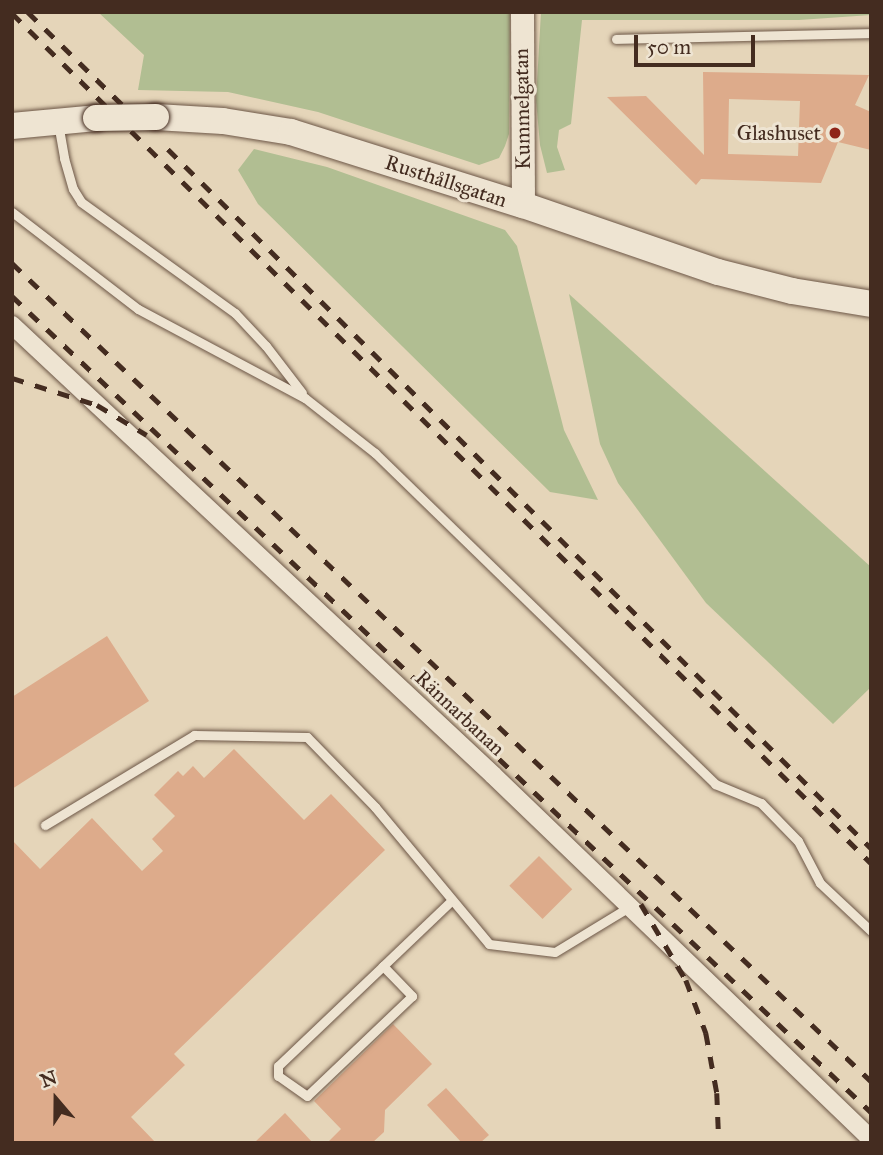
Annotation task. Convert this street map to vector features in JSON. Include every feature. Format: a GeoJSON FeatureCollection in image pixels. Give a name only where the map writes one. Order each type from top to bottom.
{"type":"FeatureCollection","features":[{"type":"Feature","properties":{"kind":"main road","name":"Rusthållsgatan"},"geometry":{"type":"LineString","coordinates":[[12,126],[58,120],[156,117],[222,121],[291,132],[523,205],[718,272],[792,291],[871,304]]}},
{"type":"Feature","properties":{"kind":"street","name":"Kummelgatan"},"geometry":{"type":"LineString","coordinates":[[522,12],[523,205]]}},
{"type":"Feature","properties":{"kind":"street","name":"Rännarbanan"},"geometry":{"type":"LineString","coordinates":[[12,325],[493,775],[871,1139]]}},
{"type":"Feature","properties":{"kind":"lane"},"geometry":{"type":"LineString","coordinates":[[616,39],[871,33]]}},
{"type":"Feature","properties":{"kind":"lane"},"geometry":{"type":"LineString","coordinates":[[58,120],[67,169],[81,202],[235,313],[266,346],[305,398]]}},
{"type":"Feature","properties":{"kind":"lane"},"geometry":{"type":"LineString","coordinates":[[12,212],[138,309],[305,398],[375,453],[715,784],[761,803],[798,841],[820,883],[871,932]]}},
{"type":"Feature","properties":{"kind":"lane"},"geometry":{"type":"LineString","coordinates":[[45,825],[194,735],[307,737],[375,807],[489,944],[555,952],[629,907]]}},
{"type":"Feature","properties":{"kind":"lane"},"geometry":{"type":"LineString","coordinates":[[383,966],[412,996],[307,1096],[278,1076],[278,1066],[452,900]]}},
{"type":"Feature","properties":{"kind":"green space"},"geometry":{"type":"Polygon","coordinates":[[[98,12],[510,12],[509,134],[499,158],[479,165],[318,112],[228,92],[138,90],[144,55],[98,12]]]}},
{"type":"Feature","properties":{"kind":"green space"},"geometry":{"type":"Polygon","coordinates":[[[541,12],[871,12],[871,15],[799,20],[582,20],[571,124],[559,130],[557,147],[565,170],[547,173],[540,145],[536,100],[541,12]]]}},
{"type":"Feature","properties":{"kind":"green space"},"geometry":{"type":"Polygon","coordinates":[[[254,149],[327,167],[505,230],[517,246],[564,430],[598,500],[550,492],[258,204],[238,170],[254,149]]]}},
{"type":"Feature","properties":{"kind":"green space"},"geometry":{"type":"Polygon","coordinates":[[[569,294],[871,567],[871,687],[833,724],[706,603],[618,483],[600,444],[569,294]]]}},
{"type":"Feature","properties":{"kind":"building","name":"Glashuset"},"geometry":{"type":"Polygon","coordinates":[[[703,72],[869,75],[855,105],[871,112],[871,150],[838,142],[821,183],[701,179],[696,185],[607,97],[646,96],[704,155],[703,72]],[[729,99],[728,154],[798,156],[800,101],[729,99]]]}},
{"type":"Feature","properties":{"kind":"building"},"geometry":{"type":"Polygon","coordinates":[[[107,636],[149,701],[12,789],[12,697],[107,636]]]}},
{"type":"Feature","properties":{"kind":"building"},"geometry":{"type":"Polygon","coordinates":[[[234,749],[304,820],[331,794],[385,850],[174,1054],[185,1065],[131,1117],[156,1143],[12,1143],[12,840],[40,869],[92,818],[142,871],[163,851],[152,839],[175,816],[154,795],[178,771],[183,776],[193,766],[204,778],[234,749]]]}},
{"type":"Feature","properties":{"kind":"building"},"geometry":{"type":"Polygon","coordinates":[[[539,856],[572,889],[543,919],[509,886],[539,856]]]}},
{"type":"Feature","properties":{"kind":"building"},"geometry":{"type":"Polygon","coordinates":[[[393,1024],[432,1064],[385,1110],[384,1132],[372,1143],[327,1143],[341,1129],[314,1101],[393,1024]]]}},
{"type":"Feature","properties":{"kind":"building"},"geometry":{"type":"Polygon","coordinates":[[[446,1088],[489,1135],[480,1143],[462,1143],[427,1105],[446,1088]]]}},
{"type":"Feature","properties":{"kind":"building"},"geometry":{"type":"Polygon","coordinates":[[[285,1113],[313,1143],[254,1143],[285,1113]]]}},
{"type":"Feature","properties":{"kind":"railway"},"geometry":{"type":"LineString","coordinates":[[28,12],[145,127]]}},
{"type":"Feature","properties":{"kind":"railway"},"geometry":{"type":"LineString","coordinates":[[12,13],[871,863]]}},
{"type":"Feature","properties":{"kind":"railway"},"geometry":{"type":"LineString","coordinates":[[168,149],[871,848]]}},
{"type":"Feature","properties":{"kind":"railway"},"geometry":{"type":"LineString","coordinates":[[12,263],[871,1081]]}},
{"type":"Feature","properties":{"kind":"railway"},"geometry":{"type":"LineString","coordinates":[[12,296],[871,1112]]}},
{"type":"Feature","properties":{"kind":"railway"},"geometry":{"type":"LineString","coordinates":[[12,378],[97,405],[147,435]]}},
{"type":"Feature","properties":{"kind":"railway"},"geometry":{"type":"LineString","coordinates":[[641,904],[686,980],[706,1033],[717,1093],[719,1143]]}},
{"type":"Feature","properties":{"kind":"place","name":"Glashuset"},"geometry":{"type":"Point","coordinates":[835,133]}}]}
